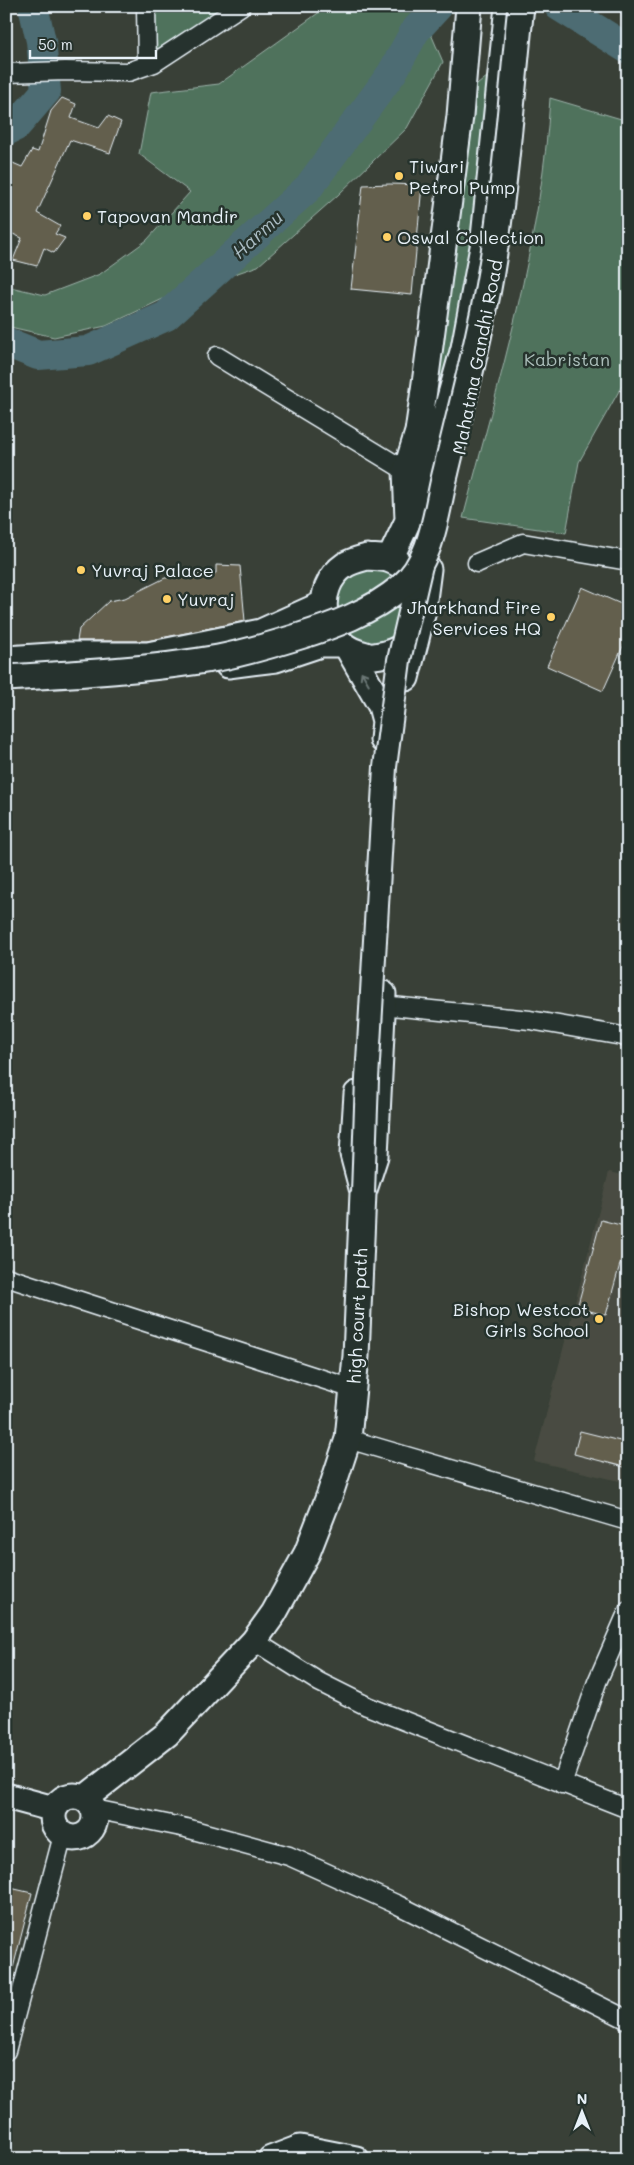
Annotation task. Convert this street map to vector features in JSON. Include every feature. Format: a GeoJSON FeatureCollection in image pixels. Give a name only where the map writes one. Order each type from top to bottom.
{"type":"FeatureCollection","features":[{"type":"Feature","properties":{"kind":"main road"},"geometry":{"type":"LineString","coordinates":[[408,524],[406,471],[418,432],[425,385],[460,116],[469,6]]}},
{"type":"Feature","properties":{"kind":"main road","name":"Mahatma Gandhi Road"},"geometry":{"type":"LineString","coordinates":[[422,615],[428,570],[480,359],[499,245],[511,68],[508,6]]}},
{"type":"Feature","properties":{"kind":"main road"},"geometry":{"type":"LineString","coordinates":[[6,667],[180,655],[258,639],[333,612],[374,588],[404,561],[415,537],[448,429],[464,369],[483,278],[498,170],[514,6]]}},
{"type":"Feature","properties":{"kind":"main road"},"geometry":{"type":"LineString","coordinates":[[6,678],[164,665],[219,658],[325,628],[379,603],[410,580],[422,562],[430,538],[465,397],[494,254],[521,6]]}},
{"type":"Feature","properties":{"kind":"main road","name":"Mahatma Gandhi Road"},"geometry":{"type":"LineString","coordinates":[[390,559],[427,480],[464,348],[483,247],[511,68],[526,6]]}},
{"type":"Feature","properties":{"kind":"main road"},"geometry":{"type":"LineString","coordinates":[[367,557],[390,559],[410,572],[422,592],[422,615],[408,666],[400,709],[393,777],[375,1156],[363,1193],[353,1154],[385,721],[381,706],[345,647],[327,626],[324,604],[330,582],[345,565],[367,557]]}},
{"type":"Feature","properties":{"kind":"main road"},"geometry":{"type":"LineString","coordinates":[[6,659],[66,655],[148,654],[261,632],[324,604]]}},
{"type":"Feature","properties":{"kind":"main road"},"geometry":{"type":"LineString","coordinates":[[6,687],[276,659],[321,644],[345,647],[372,656],[396,652],[416,639]]}},
{"type":"Feature","properties":{"kind":"main road","name":"high court path"},"geometry":{"type":"LineString","coordinates":[[90,1804],[167,1734],[254,1641],[274,1613],[307,1553],[330,1494],[348,1439],[353,1389],[363,1193]]}},
{"type":"Feature","properties":{"kind":"main road"},"geometry":{"type":"LineString","coordinates":[[6,1796],[54,1809]]}},
{"type":"Feature","properties":{"kind":"main road"},"geometry":{"type":"LineString","coordinates":[[70,1796],[90,1804],[94,1824],[85,1835],[78,1838],[63,1835],[54,1824],[54,1809],[58,1803],[70,1796]]}},
{"type":"Feature","properties":{"kind":"main road"},"geometry":{"type":"LineString","coordinates":[[271,2159],[300,2154],[356,2159]]}},
{"type":"Feature","properties":{"kind":"street"},"geometry":{"type":"LineString","coordinates":[[146,6],[148,65]]}},
{"type":"Feature","properties":{"kind":"street"},"geometry":{"type":"LineString","coordinates":[[6,74],[65,71],[128,72],[154,63],[241,6]]}},
{"type":"Feature","properties":{"kind":"street"},"geometry":{"type":"LineString","coordinates":[[217,356],[406,471]]}},
{"type":"Feature","properties":{"kind":"street"},"geometry":{"type":"LineString","coordinates":[[477,563],[523,543],[628,561]]}},
{"type":"Feature","properties":{"kind":"street"},"geometry":{"type":"LineString","coordinates":[[363,1193],[367,1079],[385,767],[399,660],[422,562]]}},
{"type":"Feature","properties":{"kind":"street"},"geometry":{"type":"LineString","coordinates":[[382,1005],[530,1020],[628,1037]]}},
{"type":"Feature","properties":{"kind":"street"},"geometry":{"type":"LineString","coordinates":[[6,1277],[353,1389]]}},
{"type":"Feature","properties":{"kind":"street"},"geometry":{"type":"LineString","coordinates":[[348,1439],[628,1521]]}},
{"type":"Feature","properties":{"kind":"street"},"geometry":{"type":"LineString","coordinates":[[562,1784],[597,1682],[628,1611]]}},
{"type":"Feature","properties":{"kind":"street"},"geometry":{"type":"LineString","coordinates":[[254,1641],[319,1682],[367,1706],[628,1810]]}},
{"type":"Feature","properties":{"kind":"street"},"geometry":{"type":"LineString","coordinates":[[90,1804],[289,1856],[398,1906],[628,2020]]}},
{"type":"Feature","properties":{"kind":"street"},"geometry":{"type":"LineString","coordinates":[[6,2051],[63,1835]]}},
{"type":"Feature","properties":{"kind":"shaded area","name":"Bishop Westcot Girls School"},"geometry":{"type":"Polygon","coordinates":[[[609,1172],[628,1176],[628,1483],[534,1461],[609,1172]]]}},
{"type":"Feature","properties":{"kind":"green space"},"geometry":{"type":"Polygon","coordinates":[[[155,6],[227,6],[157,51],[155,6]]]}},
{"type":"Feature","properties":{"kind":"green space"},"geometry":{"type":"Polygon","coordinates":[[[328,6],[419,6],[443,62],[407,128],[338,195],[258,266],[165,298],[106,326],[54,337],[6,326],[6,286],[45,295],[100,274],[147,240],[190,192],[139,154],[151,92],[219,84],[328,6]]]}},
{"type":"Feature","properties":{"kind":"green space"},"geometry":{"type":"Polygon","coordinates":[[[488,76],[473,240],[441,397],[431,406],[472,89],[488,76]]]}},
{"type":"Feature","properties":{"kind":"green space","name":"Kabristan"},"geometry":{"type":"Polygon","coordinates":[[[550,98],[628,121],[628,375],[579,462],[566,533],[463,518],[517,310],[528,257],[538,205],[550,98]]]}},
{"type":"Feature","properties":{"kind":"green space"},"geometry":{"type":"Polygon","coordinates":[[[371,567],[390,570],[412,588],[391,645],[381,647],[353,641],[337,617],[337,598],[340,589],[353,574],[371,567]]]}},
{"type":"Feature","properties":{"kind":"building"},"geometry":{"type":"Polygon","coordinates":[[[62,98],[76,104],[71,118],[99,128],[108,116],[121,122],[110,153],[70,140],[37,213],[60,226],[55,234],[65,238],[54,253],[44,248],[37,266],[13,260],[22,238],[6,231],[6,160],[22,167],[32,150],[38,152],[51,111],[62,98]]]}},
{"type":"Feature","properties":{"kind":"building","name":"Oswal Collection"},"geometry":{"type":"Polygon","coordinates":[[[363,185],[422,185],[412,295],[351,289],[363,185]]]}},
{"type":"Feature","properties":{"kind":"building"},"geometry":{"type":"Polygon","coordinates":[[[216,565],[240,566],[245,621],[147,641],[77,641],[79,629],[109,601],[125,598],[165,578],[216,573],[216,565]]]}},
{"type":"Feature","properties":{"kind":"building"},"geometry":{"type":"Polygon","coordinates":[[[582,587],[628,607],[628,635],[603,691],[547,666],[582,587]]]}},
{"type":"Feature","properties":{"kind":"building"},"geometry":{"type":"Polygon","coordinates":[[[601,1220],[628,1227],[628,1235],[606,1315],[577,1308],[601,1220]]]}},
{"type":"Feature","properties":{"kind":"building"},"geometry":{"type":"Polygon","coordinates":[[[580,1431],[628,1443],[628,1468],[574,1454],[580,1431]]]}},
{"type":"Feature","properties":{"kind":"building"},"geometry":{"type":"Polygon","coordinates":[[[6,1887],[32,1893],[11,1976],[6,1975],[6,1887]]]}},
{"type":"Feature","properties":{"kind":"waterway","name":"Harmu"},"geometry":{"type":"LineString","coordinates":[[6,131],[16,126],[46,91],[41,41],[33,6]]}},
{"type":"Feature","properties":{"kind":"waterway","name":"Harmu"},"geometry":{"type":"LineString","coordinates":[[6,342],[38,355],[88,351],[166,316],[308,188],[392,73],[415,31],[438,6]]}},
{"type":"Feature","properties":{"kind":"waterway","name":"Harmu"},"geometry":{"type":"LineString","coordinates":[[559,6],[628,49]]}},
{"type":"Feature","properties":{"kind":"place","name":"Tiwari Petrol Pump"},"geometry":{"type":"Point","coordinates":[399,176]}},
{"type":"Feature","properties":{"kind":"place","name":"Tapovan Mandir"},"geometry":{"type":"Point","coordinates":[87,216]}},
{"type":"Feature","properties":{"kind":"place","name":"Oswal Collection"},"geometry":{"type":"Point","coordinates":[387,237]}},
{"type":"Feature","properties":{"kind":"place","name":"Yuvraj Palace"},"geometry":{"type":"Point","coordinates":[81,570]}},
{"type":"Feature","properties":{"kind":"place","name":"Yuvraj"},"geometry":{"type":"Point","coordinates":[167,599]}},
{"type":"Feature","properties":{"kind":"place","name":"Jharkhand Fire Services HQ"},"geometry":{"type":"Point","coordinates":[551,617]}},
{"type":"Feature","properties":{"kind":"place","name":"Bishop Westcot Girls School"},"geometry":{"type":"Point","coordinates":[599,1319]}}]}
